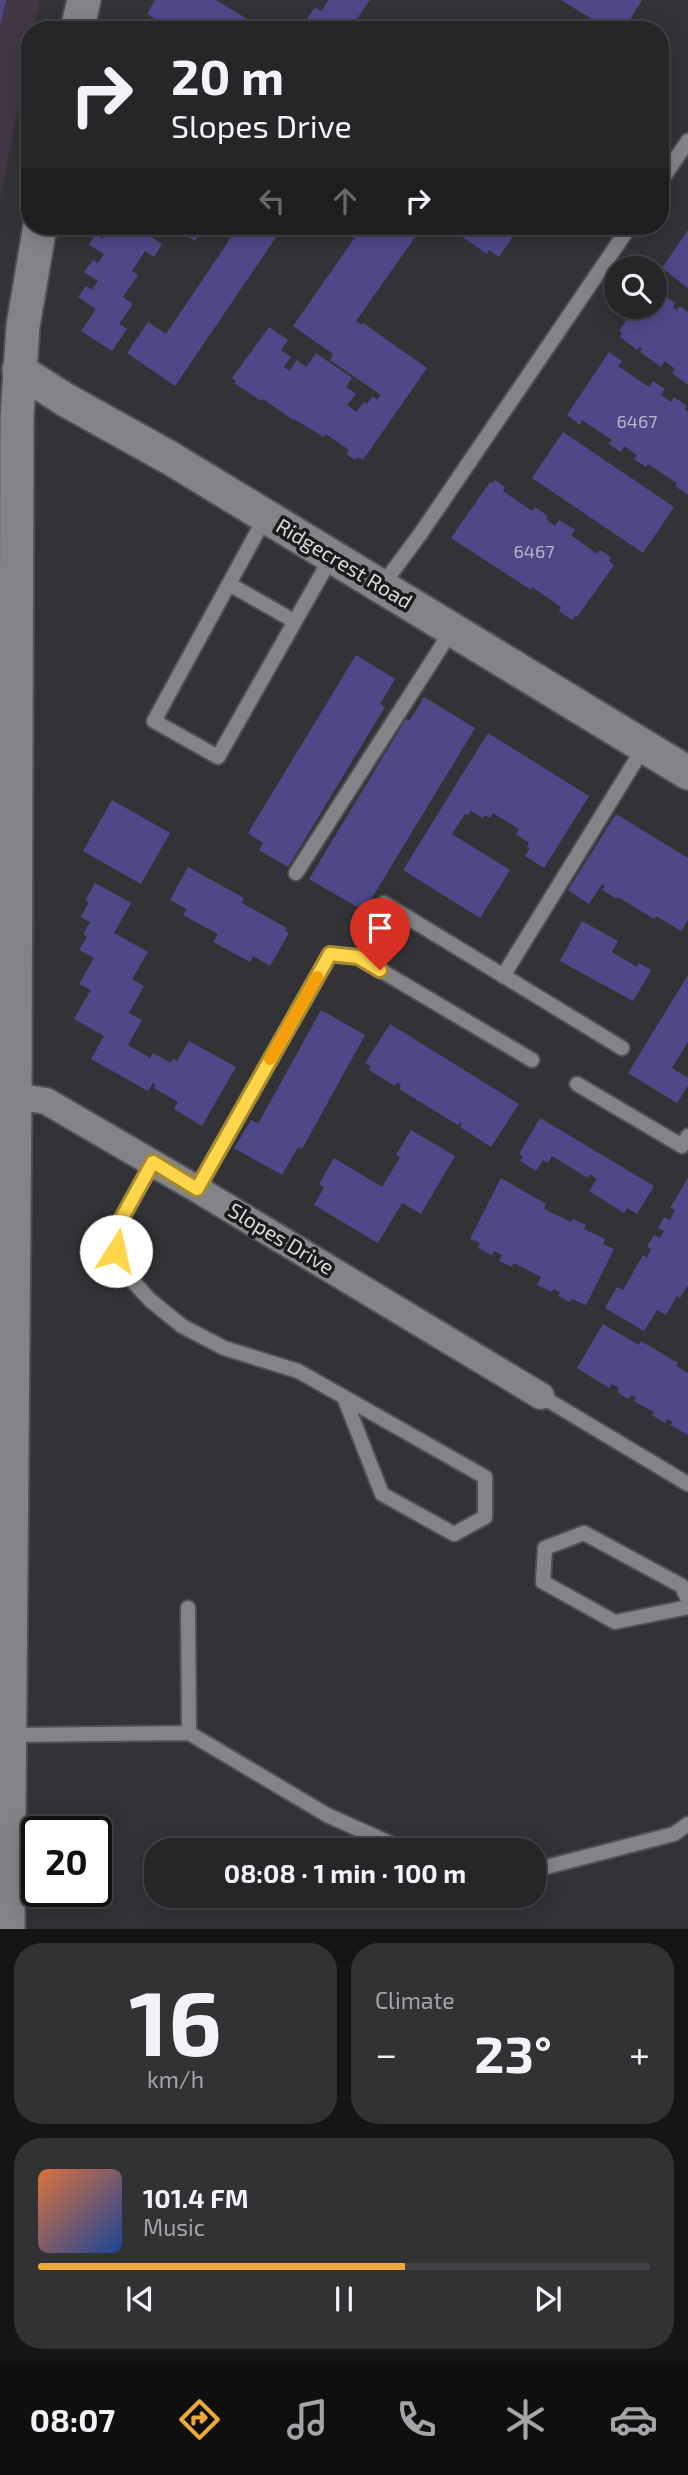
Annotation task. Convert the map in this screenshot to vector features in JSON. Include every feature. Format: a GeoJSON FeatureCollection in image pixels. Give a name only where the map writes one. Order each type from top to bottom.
{"type":"FeatureCollection","features":[{"type":"Feature","properties":{"kind":"street"},"geometry":{"type":"LineString","coordinates":[[79,21],[84,0]]}},
{"type":"Feature","properties":{"kind":"street"},"geometry":{"type":"LineString","coordinates":[[8,1929],[4,1836],[10,1735],[6,1446],[10,363],[23,326],[38,235]]}},
{"type":"Feature","properties":{"kind":"street","name":"Ridgecrest Road"},"geometry":{"type":"LineString","coordinates":[[10,363],[688,773]]}},
{"type":"Feature","properties":{"kind":"street","name":"Slopes Drive"},"geometry":{"type":"LineString","coordinates":[[8,1096],[46,1101],[153,1162],[541,1396]]}},
{"type":"Feature","properties":{"kind":"lane"},"geometry":{"type":"LineString","coordinates":[[669,169],[688,141]]}},
{"type":"Feature","properties":{"kind":"lane"},"geometry":{"type":"LineString","coordinates":[[381,587],[421,533],[624,235]]}},
{"type":"Feature","properties":{"kind":"lane"},"geometry":{"type":"LineString","coordinates":[[266,516],[155,721],[218,757],[332,556]]}},
{"type":"Feature","properties":{"kind":"lane"},"geometry":{"type":"LineString","coordinates":[[229,584],[294,621]]}},
{"type":"Feature","properties":{"kind":"lane"},"geometry":{"type":"LineString","coordinates":[[296,873],[452,630]]}},
{"type":"Feature","properties":{"kind":"lane"},"geometry":{"type":"LineString","coordinates":[[503,976],[644,747]]}},
{"type":"Feature","properties":{"kind":"lane"},"geometry":{"type":"LineString","coordinates":[[384,903],[622,1048]]}},
{"type":"Feature","properties":{"kind":"lane"},"geometry":{"type":"LineString","coordinates":[[197,1189],[330,954],[358,957],[532,1060]]}},
{"type":"Feature","properties":{"kind":"lane"},"geometry":{"type":"LineString","coordinates":[[577,1084],[682,1146],[688,1136]]}},
{"type":"Feature","properties":{"kind":"lane"},"geometry":{"type":"LineString","coordinates":[[153,1162],[118,1225],[116,1251],[128,1276],[150,1300],[182,1326],[224,1348],[298,1371],[344,1397],[485,1478],[485,1517],[454,1534],[382,1494],[344,1397]]}},
{"type":"Feature","properties":{"kind":"lane"},"geometry":{"type":"LineString","coordinates":[[541,1396],[688,1484]]}},
{"type":"Feature","properties":{"kind":"lane"},"geometry":{"type":"LineString","coordinates":[[688,1600],[682,1586],[584,1533],[545,1548],[543,1582],[615,1622],[688,1607]]}},
{"type":"Feature","properties":{"kind":"lane"},"geometry":{"type":"LineString","coordinates":[[188,1608],[189,1734]]}},
{"type":"Feature","properties":{"kind":"lane"},"geometry":{"type":"LineString","coordinates":[[10,1735],[189,1734],[327,1815],[378,1838]]}},
{"type":"Feature","properties":{"kind":"lane"},"geometry":{"type":"LineString","coordinates":[[546,1867],[674,1834],[688,1824]]}},
{"type":"Feature","properties":{"kind":"shaded area"},"geometry":{"type":"Polygon","coordinates":[[[0,0],[40,0],[36,21],[21,21],[21,94],[0,198],[0,0]]]}},
{"type":"Feature","properties":{"kind":"building"},"geometry":{"type":"Polygon","coordinates":[[[0,0],[6,0],[1,22],[0,22],[0,0]]]}},
{"type":"Feature","properties":{"kind":"building"},"geometry":{"type":"Polygon","coordinates":[[[155,0],[216,0],[250,21],[158,21],[147,14],[155,0]]]}},
{"type":"Feature","properties":{"kind":"building"},"geometry":{"type":"Polygon","coordinates":[[[329,0],[370,0],[355,21],[306,21],[315,7],[321,11],[329,0]]]}},
{"type":"Feature","properties":{"kind":"building"},"geometry":{"type":"Polygon","coordinates":[[[561,0],[642,0],[629,21],[595,21],[561,0]]]}},
{"type":"Feature","properties":{"kind":"building"},"geometry":{"type":"Polygon","coordinates":[[[688,230],[688,288],[667,272],[667,261],[688,230]]]}},
{"type":"Feature","properties":{"kind":"building"},"geometry":{"type":"Polygon","coordinates":[[[95,235],[102,239],[105,235],[148,235],[162,244],[154,257],[145,251],[132,271],[138,275],[123,297],[133,304],[119,324],[127,329],[112,351],[81,331],[96,309],[78,297],[86,286],[92,290],[98,281],[84,272],[93,260],[98,263],[104,254],[89,245],[95,235]]]}},
{"type":"Feature","properties":{"kind":"building"},"geometry":{"type":"Polygon","coordinates":[[[185,235],[199,235],[195,241],[185,235]]]}},
{"type":"Feature","properties":{"kind":"building"},"geometry":{"type":"Polygon","coordinates":[[[278,235],[175,386],[127,353],[148,322],[166,334],[232,236],[278,235]]]}},
{"type":"Feature","properties":{"kind":"building"},"geometry":{"type":"Polygon","coordinates":[[[357,235],[417,235],[356,321],[362,325],[363,323],[427,368],[363,460],[358,457],[355,460],[346,454],[349,450],[326,434],[324,437],[293,420],[234,383],[236,381],[232,378],[269,327],[288,340],[281,350],[291,357],[284,367],[289,371],[297,360],[306,367],[316,353],[352,378],[346,387],[356,394],[347,405],[356,412],[373,396],[377,400],[381,395],[330,360],[333,354],[293,326],[357,235]]]}},
{"type":"Feature","properties":{"kind":"building"},"geometry":{"type":"Polygon","coordinates":[[[460,235],[514,235],[499,257],[489,250],[487,254],[460,235]]]}},
{"type":"Feature","properties":{"kind":"building"},"geometry":{"type":"Polygon","coordinates":[[[667,297],[675,303],[673,307],[677,310],[680,306],[688,312],[688,385],[672,373],[675,369],[665,361],[661,367],[640,352],[642,349],[639,347],[637,350],[620,337],[622,333],[619,331],[627,319],[667,319],[667,297]]]}},
{"type":"Feature","properties":{"kind":"building"},"geometry":{"type":"Polygon","coordinates":[[[609,352],[622,361],[618,366],[649,387],[653,381],[665,389],[661,395],[671,402],[674,397],[687,406],[688,495],[675,486],[677,483],[648,464],[646,467],[634,459],[637,455],[624,446],[621,452],[609,444],[612,440],[582,420],[580,425],[567,415],[609,352]]]}},
{"type":"Feature","properties":{"kind":"building"},"geometry":{"type":"Polygon","coordinates":[[[563,432],[674,507],[643,553],[532,478],[563,432]]]}},
{"type":"Feature","properties":{"kind":"building"},"geometry":{"type":"Polygon","coordinates":[[[495,480],[505,487],[503,491],[532,511],[535,507],[548,516],[546,519],[555,526],[559,520],[575,530],[571,535],[597,554],[600,550],[611,557],[609,561],[614,565],[577,617],[572,620],[559,611],[561,607],[532,587],[531,590],[451,538],[490,482],[495,480]]]}},
{"type":"Feature","properties":{"kind":"building"},"geometry":{"type":"Polygon","coordinates":[[[356,655],[395,679],[380,704],[385,707],[288,867],[259,850],[263,843],[248,833],[356,655]]]}},
{"type":"Feature","properties":{"kind":"building"},"geometry":{"type":"Polygon","coordinates":[[[424,697],[475,728],[364,911],[309,879],[406,719],[409,721],[424,697]]]}},
{"type":"Feature","properties":{"kind":"building"},"geometry":{"type":"Polygon","coordinates":[[[488,733],[589,796],[544,868],[525,856],[530,848],[527,847],[529,843],[516,834],[519,829],[493,813],[490,818],[485,815],[483,818],[471,811],[468,815],[465,814],[452,834],[510,870],[480,918],[403,870],[488,733]]]}},
{"type":"Feature","properties":{"kind":"building"},"geometry":{"type":"Polygon","coordinates":[[[112,800],[170,833],[141,884],[83,851],[112,800]]]}},
{"type":"Feature","properties":{"kind":"building"},"geometry":{"type":"Polygon","coordinates":[[[616,814],[688,858],[688,920],[681,931],[656,916],[654,919],[618,897],[617,899],[602,890],[605,886],[602,884],[589,904],[568,890],[616,814]]]}},
{"type":"Feature","properties":{"kind":"building"},"geometry":{"type":"Polygon","coordinates":[[[188,867],[244,898],[242,903],[287,928],[285,930],[289,933],[270,966],[253,956],[250,962],[213,942],[218,934],[183,915],[187,909],[170,900],[188,867]]]}},
{"type":"Feature","properties":{"kind":"building"},"geometry":{"type":"Polygon","coordinates":[[[95,883],[131,903],[114,933],[148,952],[132,979],[144,986],[129,1013],[142,1020],[128,1045],[150,1058],[153,1053],[171,1063],[173,1058],[177,1061],[189,1041],[236,1067],[202,1126],[174,1109],[178,1102],[154,1088],[156,1085],[153,1083],[148,1091],[91,1059],[104,1036],[74,1019],[91,990],[79,984],[94,958],[79,950],[87,937],[83,934],[90,922],[81,917],[89,902],[85,901],[95,883]]]}},
{"type":"Feature","properties":{"kind":"building"},"geometry":{"type":"Polygon","coordinates":[[[582,921],[618,941],[612,952],[637,967],[639,963],[651,970],[633,1001],[560,961],[582,921]]]}},
{"type":"Feature","properties":{"kind":"building"},"geometry":{"type":"Polygon","coordinates":[[[688,975],[688,1042],[672,1068],[688,1078],[688,1085],[677,1103],[628,1073],[688,975]]]}},
{"type":"Feature","properties":{"kind":"building"},"geometry":{"type":"Polygon","coordinates":[[[321,1010],[365,1035],[302,1149],[298,1147],[282,1175],[234,1148],[251,1120],[258,1124],[321,1010]]]}},
{"type":"Feature","properties":{"kind":"building"},"geometry":{"type":"Polygon","coordinates":[[[390,1024],[519,1104],[491,1147],[460,1127],[460,1122],[458,1125],[399,1089],[401,1085],[397,1082],[395,1086],[369,1070],[371,1066],[365,1063],[390,1024]]]}},
{"type":"Feature","properties":{"kind":"building"},"geometry":{"type":"Polygon","coordinates":[[[540,1118],[654,1186],[637,1214],[627,1208],[624,1213],[589,1191],[597,1179],[590,1174],[588,1178],[552,1156],[548,1163],[543,1160],[536,1171],[520,1161],[523,1156],[519,1154],[540,1118]]]}},
{"type":"Feature","properties":{"kind":"building"},"geometry":{"type":"Polygon","coordinates":[[[411,1130],[455,1156],[421,1214],[402,1203],[378,1243],[314,1205],[324,1187],[319,1184],[334,1158],[382,1187],[400,1157],[396,1155],[411,1130]]]}},
{"type":"Feature","properties":{"kind":"building"},"geometry":{"type":"Polygon","coordinates":[[[501,1178],[546,1204],[544,1209],[571,1222],[573,1219],[586,1225],[584,1229],[605,1239],[603,1244],[614,1249],[586,1305],[572,1299],[570,1302],[558,1296],[560,1292],[553,1289],[552,1292],[537,1285],[541,1277],[514,1263],[512,1267],[499,1261],[502,1255],[494,1251],[492,1255],[478,1248],[480,1243],[470,1239],[501,1178]]]}},
{"type":"Feature","properties":{"kind":"building"},"geometry":{"type":"Polygon","coordinates":[[[688,1178],[688,1285],[680,1298],[677,1296],[666,1315],[657,1310],[644,1331],[605,1308],[617,1287],[623,1290],[643,1255],[647,1258],[651,1249],[647,1247],[654,1235],[660,1238],[664,1231],[658,1228],[664,1217],[670,1220],[675,1210],[670,1208],[688,1178]]]}},
{"type":"Feature","properties":{"kind":"building"},"geometry":{"type":"Polygon","coordinates":[[[603,1324],[639,1345],[641,1341],[678,1363],[676,1366],[688,1373],[688,1435],[670,1425],[673,1422],[667,1419],[665,1423],[652,1415],[654,1412],[634,1401],[636,1398],[631,1395],[628,1399],[617,1392],[619,1388],[612,1384],[609,1388],[577,1368],[603,1324]]]}},
{"type":"Feature","properties":{"kind":"slow traffic"},"geometry":{"type":"LineString","coordinates":[[270,1059],[317,977]]}},
{"type":"Feature","properties":{"kind":"route"},"geometry":{"type":"LineString","coordinates":[[116,1251],[118,1225],[153,1162],[197,1189],[330,954],[358,957],[380,970]]}}]}
